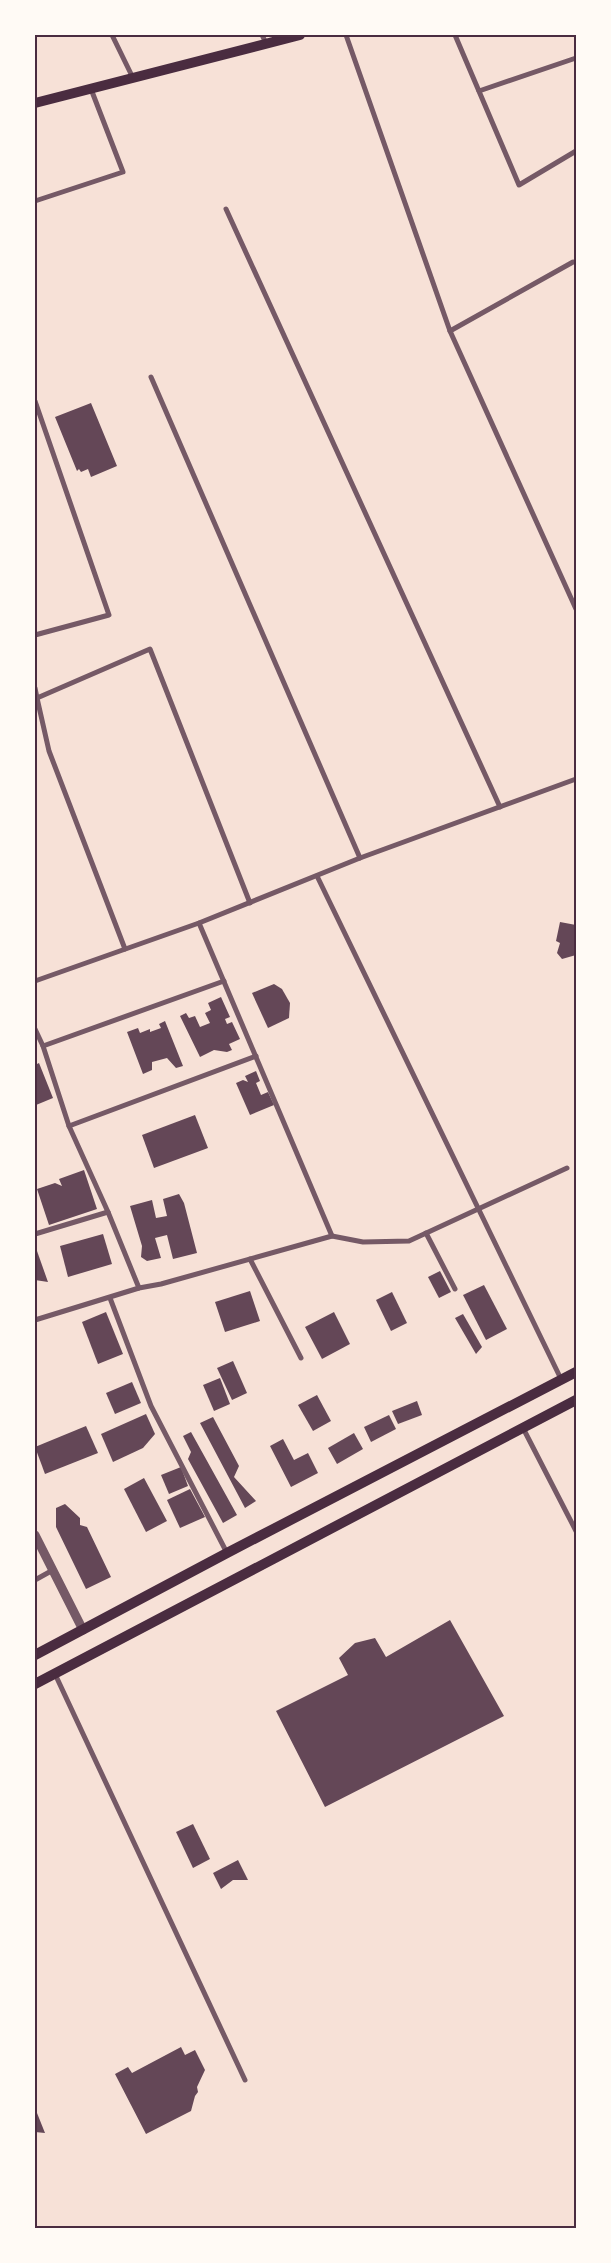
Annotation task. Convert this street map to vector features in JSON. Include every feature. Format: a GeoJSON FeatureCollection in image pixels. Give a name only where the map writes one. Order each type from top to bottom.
{"type":"FeatureCollection","features":[{"type":"Feature","properties":{"kind":"main road"},"geometry":{"type":"LineString","coordinates":[[35,103],[133,78],[264,39],[300,35]]}},
{"type":"Feature","properties":{"kind":"main road"},"geometry":{"type":"LineString","coordinates":[[35,1655],[576,1372]]}},
{"type":"Feature","properties":{"kind":"main road"},"geometry":{"type":"LineString","coordinates":[[35,1684],[576,1400]]}},
{"type":"Feature","properties":{"kind":"street"},"geometry":{"type":"LineString","coordinates":[[112,35],[133,78]]}},
{"type":"Feature","properties":{"kind":"street"},"geometry":{"type":"LineString","coordinates":[[346,35],[450,331],[576,609]]}},
{"type":"Feature","properties":{"kind":"street"},"geometry":{"type":"LineString","coordinates":[[455,35],[519,185],[576,151]]}},
{"type":"Feature","properties":{"kind":"street"},"geometry":{"type":"LineString","coordinates":[[479,91],[576,58]]}},
{"type":"Feature","properties":{"kind":"street"},"geometry":{"type":"LineString","coordinates":[[35,200],[123,172],[90,89]]}},
{"type":"Feature","properties":{"kind":"street"},"geometry":{"type":"LineString","coordinates":[[226,209],[500,807]]}},
{"type":"Feature","properties":{"kind":"street"},"geometry":{"type":"LineString","coordinates":[[450,331],[575,263]]}},
{"type":"Feature","properties":{"kind":"street"},"geometry":{"type":"LineString","coordinates":[[151,377],[360,858]]}},
{"type":"Feature","properties":{"kind":"street"},"geometry":{"type":"LineString","coordinates":[[35,401],[109,615],[35,635]]}},
{"type":"Feature","properties":{"kind":"street"},"geometry":{"type":"LineString","coordinates":[[37,698],[150,649],[250,903]]}},
{"type":"Feature","properties":{"kind":"street"},"geometry":{"type":"LineString","coordinates":[[35,688],[49,751],[125,949]]}},
{"type":"Feature","properties":{"kind":"street"},"geometry":{"type":"LineString","coordinates":[[35,981],[200,923],[360,858],[576,779]]}},
{"type":"Feature","properties":{"kind":"street"},"geometry":{"type":"LineString","coordinates":[[317,876],[562,1380]]}},
{"type":"Feature","properties":{"kind":"street"},"geometry":{"type":"LineString","coordinates":[[200,923],[332,1236]]}},
{"type":"Feature","properties":{"kind":"street"},"geometry":{"type":"LineString","coordinates":[[43,1046],[224,981]]}},
{"type":"Feature","properties":{"kind":"street"},"geometry":{"type":"LineString","coordinates":[[35,1029],[43,1046],[69,1126],[108,1212],[139,1288]]}},
{"type":"Feature","properties":{"kind":"street"},"geometry":{"type":"LineString","coordinates":[[69,1126],[256,1056]]}},
{"type":"Feature","properties":{"kind":"street"},"geometry":{"type":"LineString","coordinates":[[35,1320],[139,1288],[161,1284],[332,1236],[363,1242],[410,1241],[567,1168]]}},
{"type":"Feature","properties":{"kind":"street"},"geometry":{"type":"LineString","coordinates":[[35,1234],[108,1212]]}},
{"type":"Feature","properties":{"kind":"street"},"geometry":{"type":"LineString","coordinates":[[426,1233],[455,1289]]}},
{"type":"Feature","properties":{"kind":"street"},"geometry":{"type":"LineString","coordinates":[[250,1259],[301,1358]]}},
{"type":"Feature","properties":{"kind":"street"},"geometry":{"type":"LineString","coordinates":[[110,1298],[151,1406],[227,1553]]}},
{"type":"Feature","properties":{"kind":"street"},"geometry":{"type":"LineString","coordinates":[[522,1428],[576,1530]]}},
{"type":"Feature","properties":{"kind":"street"},"geometry":{"type":"LineString","coordinates":[[35,1535],[83,1630]]}},
{"type":"Feature","properties":{"kind":"street"},"geometry":{"type":"LineString","coordinates":[[35,1580],[53,1570]]}},
{"type":"Feature","properties":{"kind":"street"},"geometry":{"type":"LineString","coordinates":[[55,1673],[244,2080]]}},
{"type":"Feature","properties":{"kind":"building"},"geometry":{"type":"Polygon","coordinates":[[[91,403],[117,466],[91,477],[88,469],[81,472],[79,469],[77,471],[55,417],[91,403]]]}},
{"type":"Feature","properties":{"kind":"building"},"geometry":{"type":"Polygon","coordinates":[[[560,922],[576,925],[576,955],[562,959],[557,953],[560,943],[556,941],[560,922]]]}},
{"type":"Feature","properties":{"kind":"building"},"geometry":{"type":"Polygon","coordinates":[[[274,984],[282,989],[290,1003],[289,1018],[268,1028],[252,993],[274,984]]]}},
{"type":"Feature","properties":{"kind":"building"},"geometry":{"type":"Polygon","coordinates":[[[221,997],[230,1017],[225,1019],[227,1024],[232,1022],[240,1039],[229,1044],[232,1050],[227,1052],[214,1050],[200,1057],[180,1016],[186,1013],[189,1018],[195,1016],[200,1027],[210,1023],[205,1013],[211,1010],[208,1003],[221,997]]]}},
{"type":"Feature","properties":{"kind":"building"},"geometry":{"type":"Polygon","coordinates":[[[165,1021],[183,1066],[176,1068],[167,1058],[152,1062],[152,1070],[143,1074],[127,1032],[138,1028],[140,1033],[150,1029],[150,1032],[161,1028],[159,1024],[165,1021]]]}},
{"type":"Feature","properties":{"kind":"building"},"geometry":{"type":"Polygon","coordinates":[[[39,1063],[53,1098],[36,1105],[35,1065],[39,1063]]]}},
{"type":"Feature","properties":{"kind":"building"},"geometry":{"type":"Polygon","coordinates":[[[256,1071],[260,1081],[256,1083],[261,1095],[268,1092],[274,1105],[250,1115],[236,1083],[243,1080],[248,1082],[245,1076],[256,1071]]]}},
{"type":"Feature","properties":{"kind":"building"},"geometry":{"type":"Polygon","coordinates":[[[195,1115],[208,1148],[154,1168],[142,1135],[195,1115]]]}},
{"type":"Feature","properties":{"kind":"building"},"geometry":{"type":"Polygon","coordinates":[[[84,1170],[97,1209],[49,1225],[37,1189],[55,1183],[62,1186],[59,1179],[84,1170]]]}},
{"type":"Feature","properties":{"kind":"building"},"geometry":{"type":"Polygon","coordinates":[[[179,1194],[184,1203],[197,1253],[173,1259],[167,1235],[155,1238],[161,1258],[147,1261],[141,1257],[142,1246],[130,1206],[152,1200],[156,1218],[167,1216],[163,1199],[179,1194]]]}},
{"type":"Feature","properties":{"kind":"building"},"geometry":{"type":"Polygon","coordinates":[[[103,1234],[112,1264],[68,1277],[60,1246],[103,1234]]]}},
{"type":"Feature","properties":{"kind":"building"},"geometry":{"type":"Polygon","coordinates":[[[37,1251],[48,1282],[35,1280],[35,1252],[37,1251]]]}},
{"type":"Feature","properties":{"kind":"building"},"geometry":{"type":"Polygon","coordinates":[[[440,1271],[451,1292],[439,1298],[428,1277],[440,1271]]]}},
{"type":"Feature","properties":{"kind":"building"},"geometry":{"type":"Polygon","coordinates":[[[484,1285],[507,1329],[486,1340],[463,1295],[484,1285]]]}},
{"type":"Feature","properties":{"kind":"building"},"geometry":{"type":"Polygon","coordinates":[[[250,1291],[260,1321],[225,1332],[215,1302],[250,1291]]]}},
{"type":"Feature","properties":{"kind":"building"},"geometry":{"type":"Polygon","coordinates":[[[392,1292],[407,1323],[391,1331],[376,1300],[392,1292]]]}},
{"type":"Feature","properties":{"kind":"building"},"geometry":{"type":"Polygon","coordinates":[[[106,1312],[123,1354],[98,1364],[82,1322],[106,1312]]]}},
{"type":"Feature","properties":{"kind":"building"},"geometry":{"type":"Polygon","coordinates":[[[334,1312],[350,1344],[322,1359],[305,1327],[334,1312]]]}},
{"type":"Feature","properties":{"kind":"building"},"geometry":{"type":"Polygon","coordinates":[[[463,1314],[482,1347],[476,1354],[455,1318],[463,1314]]]}},
{"type":"Feature","properties":{"kind":"building"},"geometry":{"type":"Polygon","coordinates":[[[233,1361],[247,1393],[232,1400],[217,1368],[233,1361]]]}},
{"type":"Feature","properties":{"kind":"building"},"geometry":{"type":"Polygon","coordinates":[[[220,1378],[230,1404],[214,1411],[203,1385],[220,1378]]]}},
{"type":"Feature","properties":{"kind":"building"},"geometry":{"type":"Polygon","coordinates":[[[132,1382],[141,1403],[115,1414],[106,1393],[132,1382]]]}},
{"type":"Feature","properties":{"kind":"building"},"geometry":{"type":"Polygon","coordinates":[[[317,1395],[331,1421],[313,1431],[298,1405],[317,1395]]]}},
{"type":"Feature","properties":{"kind":"building"},"geometry":{"type":"Polygon","coordinates":[[[417,1401],[422,1415],[398,1424],[392,1411],[417,1401]]]}},
{"type":"Feature","properties":{"kind":"building"},"geometry":{"type":"Polygon","coordinates":[[[146,1414],[155,1434],[143,1448],[113,1462],[101,1434],[146,1414]]]}},
{"type":"Feature","properties":{"kind":"building"},"geometry":{"type":"Polygon","coordinates":[[[389,1415],[396,1429],[371,1442],[364,1427],[389,1415]]]}},
{"type":"Feature","properties":{"kind":"building"},"geometry":{"type":"Polygon","coordinates":[[[213,1417],[239,1466],[234,1477],[256,1501],[245,1508],[200,1423],[213,1417]]]}},
{"type":"Feature","properties":{"kind":"building"},"geometry":{"type":"Polygon","coordinates":[[[86,1426],[98,1453],[45,1474],[35,1447],[86,1426]]]}},
{"type":"Feature","properties":{"kind":"building"},"geometry":{"type":"Polygon","coordinates":[[[191,1432],[237,1515],[223,1523],[188,1459],[191,1452],[183,1436],[191,1432]]]}},
{"type":"Feature","properties":{"kind":"building"},"geometry":{"type":"Polygon","coordinates":[[[354,1433],[363,1449],[337,1464],[328,1448],[354,1433]]]}},
{"type":"Feature","properties":{"kind":"building"},"geometry":{"type":"Polygon","coordinates":[[[283,1439],[294,1460],[308,1453],[318,1473],[291,1487],[270,1446],[283,1439]]]}},
{"type":"Feature","properties":{"kind":"building"},"geometry":{"type":"Polygon","coordinates":[[[181,1467],[188,1486],[169,1494],[161,1475],[181,1467]]]}},
{"type":"Feature","properties":{"kind":"building"},"geometry":{"type":"Polygon","coordinates":[[[144,1478],[167,1521],[146,1532],[124,1489],[144,1478]]]}},
{"type":"Feature","properties":{"kind":"building"},"geometry":{"type":"Polygon","coordinates":[[[190,1489],[205,1517],[180,1528],[167,1500],[190,1489]]]}},
{"type":"Feature","properties":{"kind":"building"},"geometry":{"type":"Polygon","coordinates":[[[65,1504],[80,1518],[80,1525],[87,1527],[111,1577],[86,1589],[56,1527],[56,1508],[65,1504]]]}},
{"type":"Feature","properties":{"kind":"building"},"geometry":{"type":"Polygon","coordinates":[[[450,1620],[504,1716],[325,1807],[276,1711],[348,1675],[339,1658],[355,1643],[375,1638],[386,1657],[450,1620]]]}},
{"type":"Feature","properties":{"kind":"building"},"geometry":{"type":"Polygon","coordinates":[[[193,1824],[210,1859],[193,1868],[176,1832],[193,1824]]]}},
{"type":"Feature","properties":{"kind":"building"},"geometry":{"type":"Polygon","coordinates":[[[238,1860],[248,1880],[233,1880],[221,1889],[213,1873],[238,1860]]]}},
{"type":"Feature","properties":{"kind":"building"},"geometry":{"type":"Polygon","coordinates":[[[181,2047],[185,2055],[195,2050],[205,2070],[197,2087],[198,2092],[191,2111],[146,2134],[115,2074],[128,2067],[132,2073],[181,2047]]]}},
{"type":"Feature","properties":{"kind":"building"},"geometry":{"type":"Polygon","coordinates":[[[37,2113],[45,2133],[35,2132],[35,2114],[37,2113]]]}}]}
